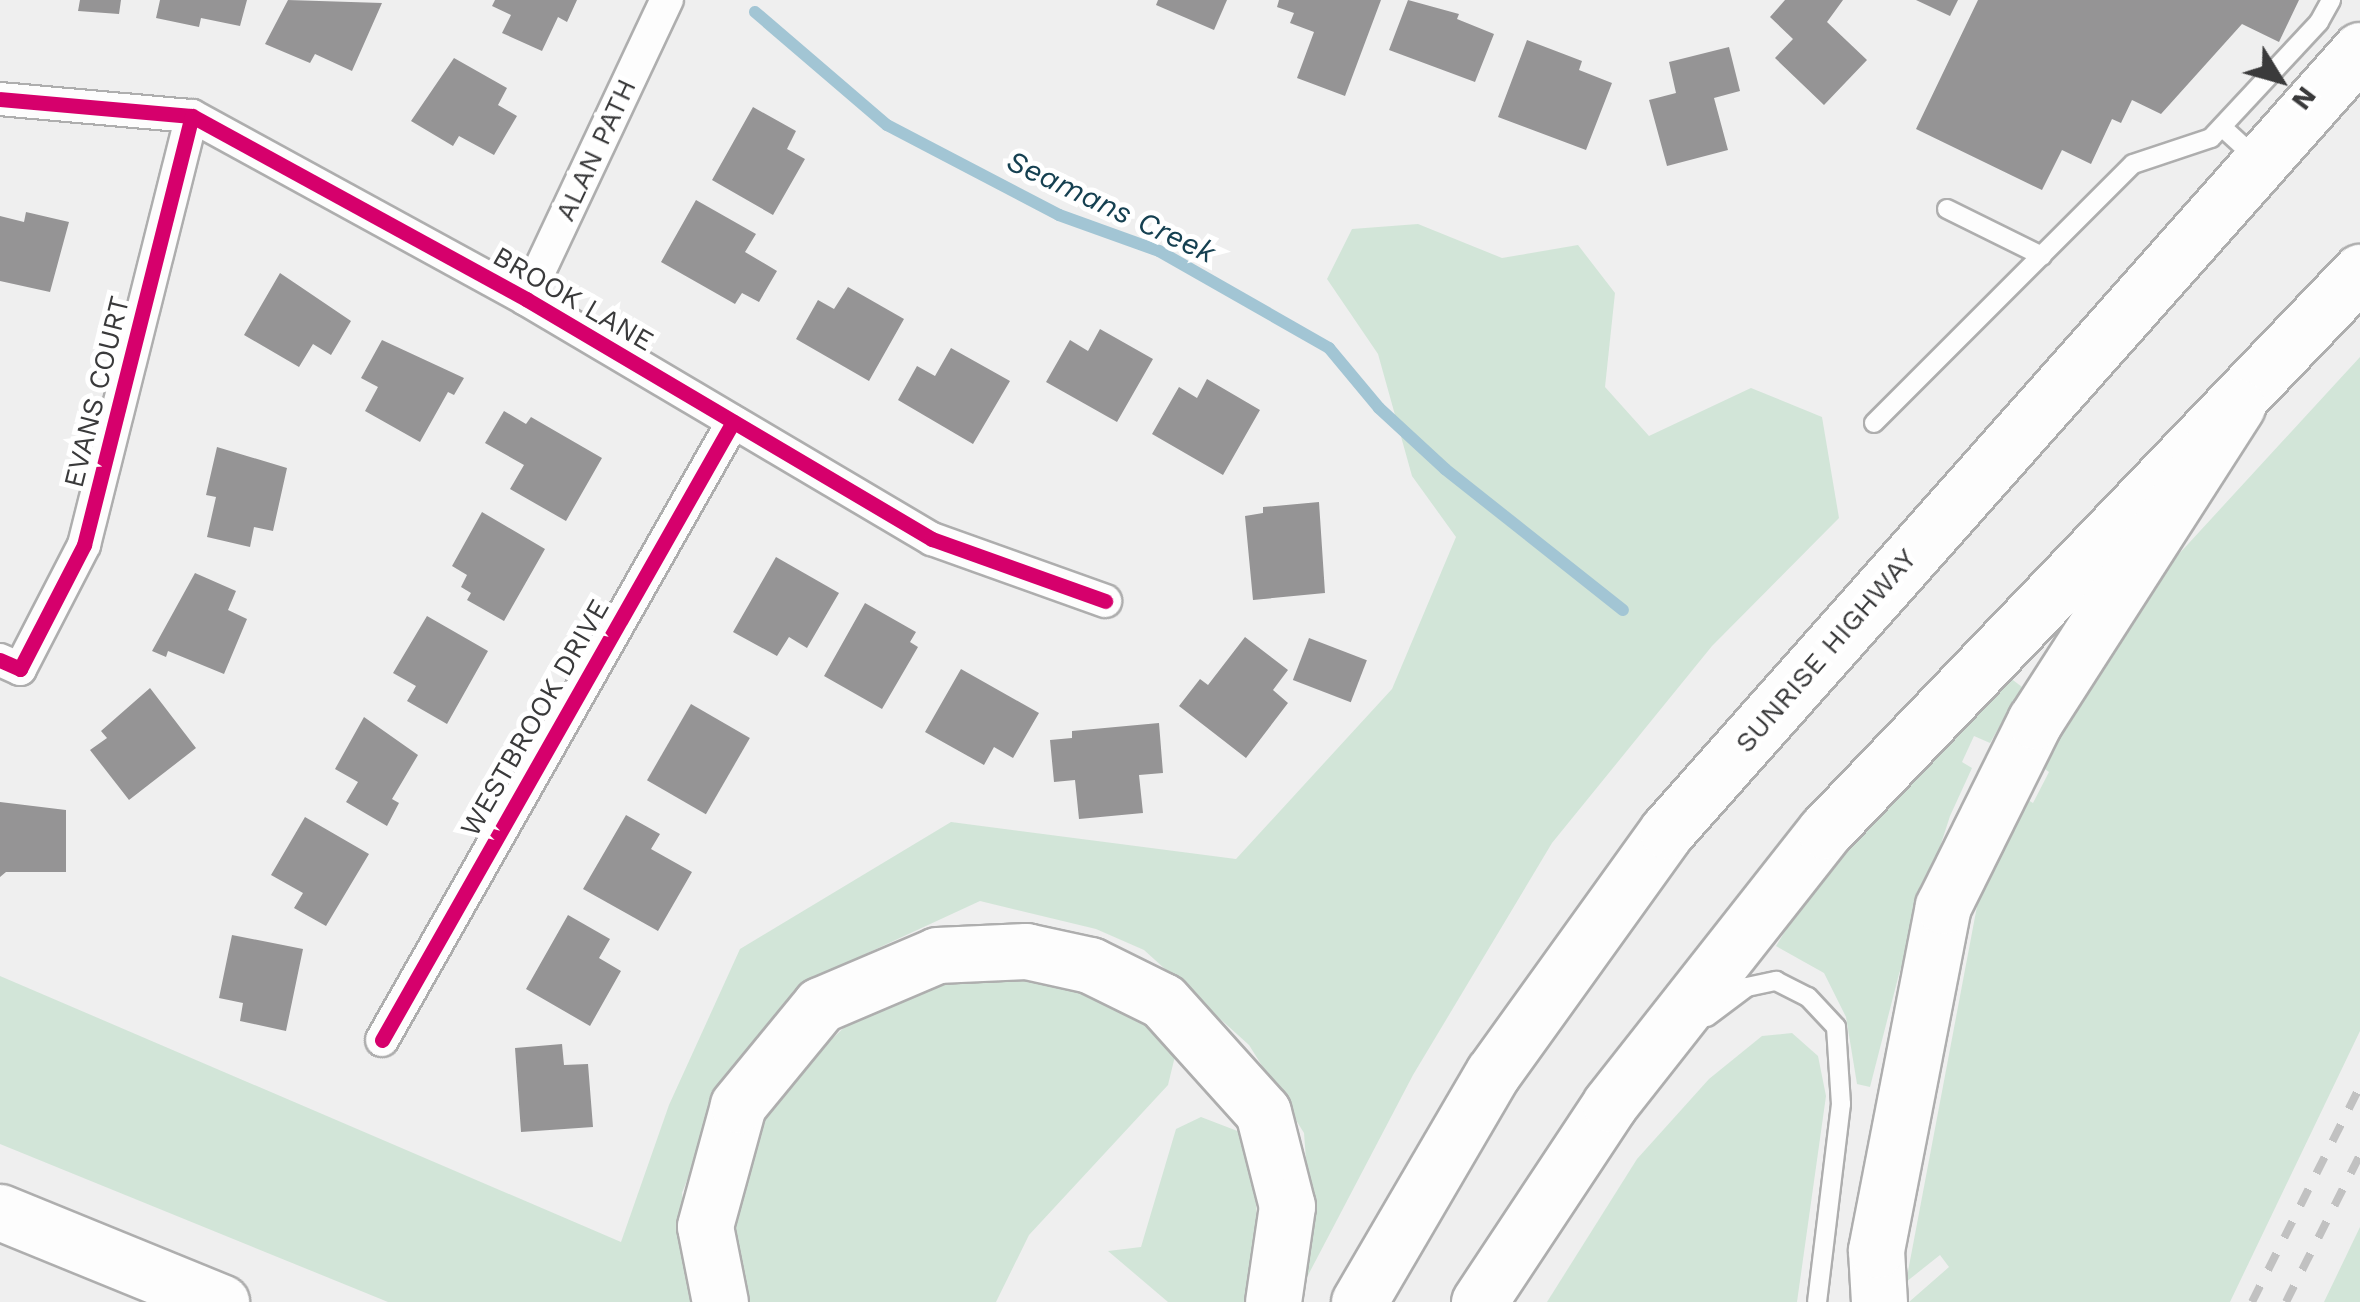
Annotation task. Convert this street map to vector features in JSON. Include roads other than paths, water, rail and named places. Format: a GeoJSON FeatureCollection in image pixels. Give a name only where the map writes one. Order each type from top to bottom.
{"type":"FeatureCollection","features":[{"type":"Feature","properties":{"kind":"highway","name":"SUNRISE HIGHWAY"},"geometry":{"type":"LineString","coordinates":[[1360,1302],[1493,1073],[1667,831],[2240,144],[2321,63]]}},
{"type":"Feature","properties":{"kind":"highway"},"geometry":{"type":"LineString","coordinates":[[1478,1302],[1610,1104],[1825,831],[2237,406],[2360,272]]}},
{"type":"Feature","properties":{"kind":"highway"},"geometry":{"type":"LineString","coordinates":[[1880,1302],[1876,1250],[1942,906],[2035,721],[2237,406]]}},
{"type":"Feature","properties":{"kind":"highway"},"geometry":{"type":"LineString","coordinates":[[720,1302],[705,1226],[738,1105],[820,1004],[937,956],[1026,950],[1090,966],[1162,1001],[1263,1112],[1287,1206],[1272,1302]]}},
{"type":"Feature","properties":{"kind":"highway"},"geometry":{"type":"LineString","coordinates":[[0,1212],[222,1302]]}},
{"type":"Feature","properties":{"kind":"street","name":"ALAN PATH"},"geometry":{"type":"LineString","coordinates":[[526,300],[667,0]]}},
{"type":"Feature","properties":{"kind":"street","name":"BROOK LANE"},"geometry":{"type":"LineString","coordinates":[[0,98],[192,116],[526,300],[932,539],[1105,600]]}},
{"type":"Feature","properties":{"kind":"street","name":"EVANS COURT"},"geometry":{"type":"LineString","coordinates":[[10,664],[84,545],[192,116]]}},
{"type":"Feature","properties":{"kind":"street","name":"WESTBROOK DRIVE"},"geometry":{"type":"LineString","coordinates":[[382,1040],[732,422]]}},
{"type":"Feature","properties":{"kind":"lane"},"geometry":{"type":"LineString","coordinates":[[2321,63],[2331,0]]}},
{"type":"Feature","properties":{"kind":"lane"},"geometry":{"type":"LineString","coordinates":[[1874,422],[2133,164],[2211,138],[2240,144]]}},
{"type":"Feature","properties":{"kind":"lane"},"geometry":{"type":"LineString","coordinates":[[1947,208],[2042,256]]}},
{"type":"Feature","properties":{"kind":"lane"},"geometry":{"type":"LineString","coordinates":[[1610,1104],[1747,988],[1776,981],[1808,997],[1836,1027],[1843,1066],[1818,1302]]}},
{"type":"Feature","properties":{"kind":"waterway","name":"Seamans Creek"},"geometry":{"type":"LineString","coordinates":[[755,12],[887,125],[1059,215],[1159,251],[1329,348],[1379,408],[1445,469],[1623,610]]}},
{"type":"Feature","properties":{"kind":"railway"},"geometry":{"type":"LineString","coordinates":[[2252,1302],[2360,1086]]}},
{"type":"Feature","properties":{"kind":"railway"},"geometry":{"type":"LineString","coordinates":[[2286,1302],[2360,1155]]}}]}
